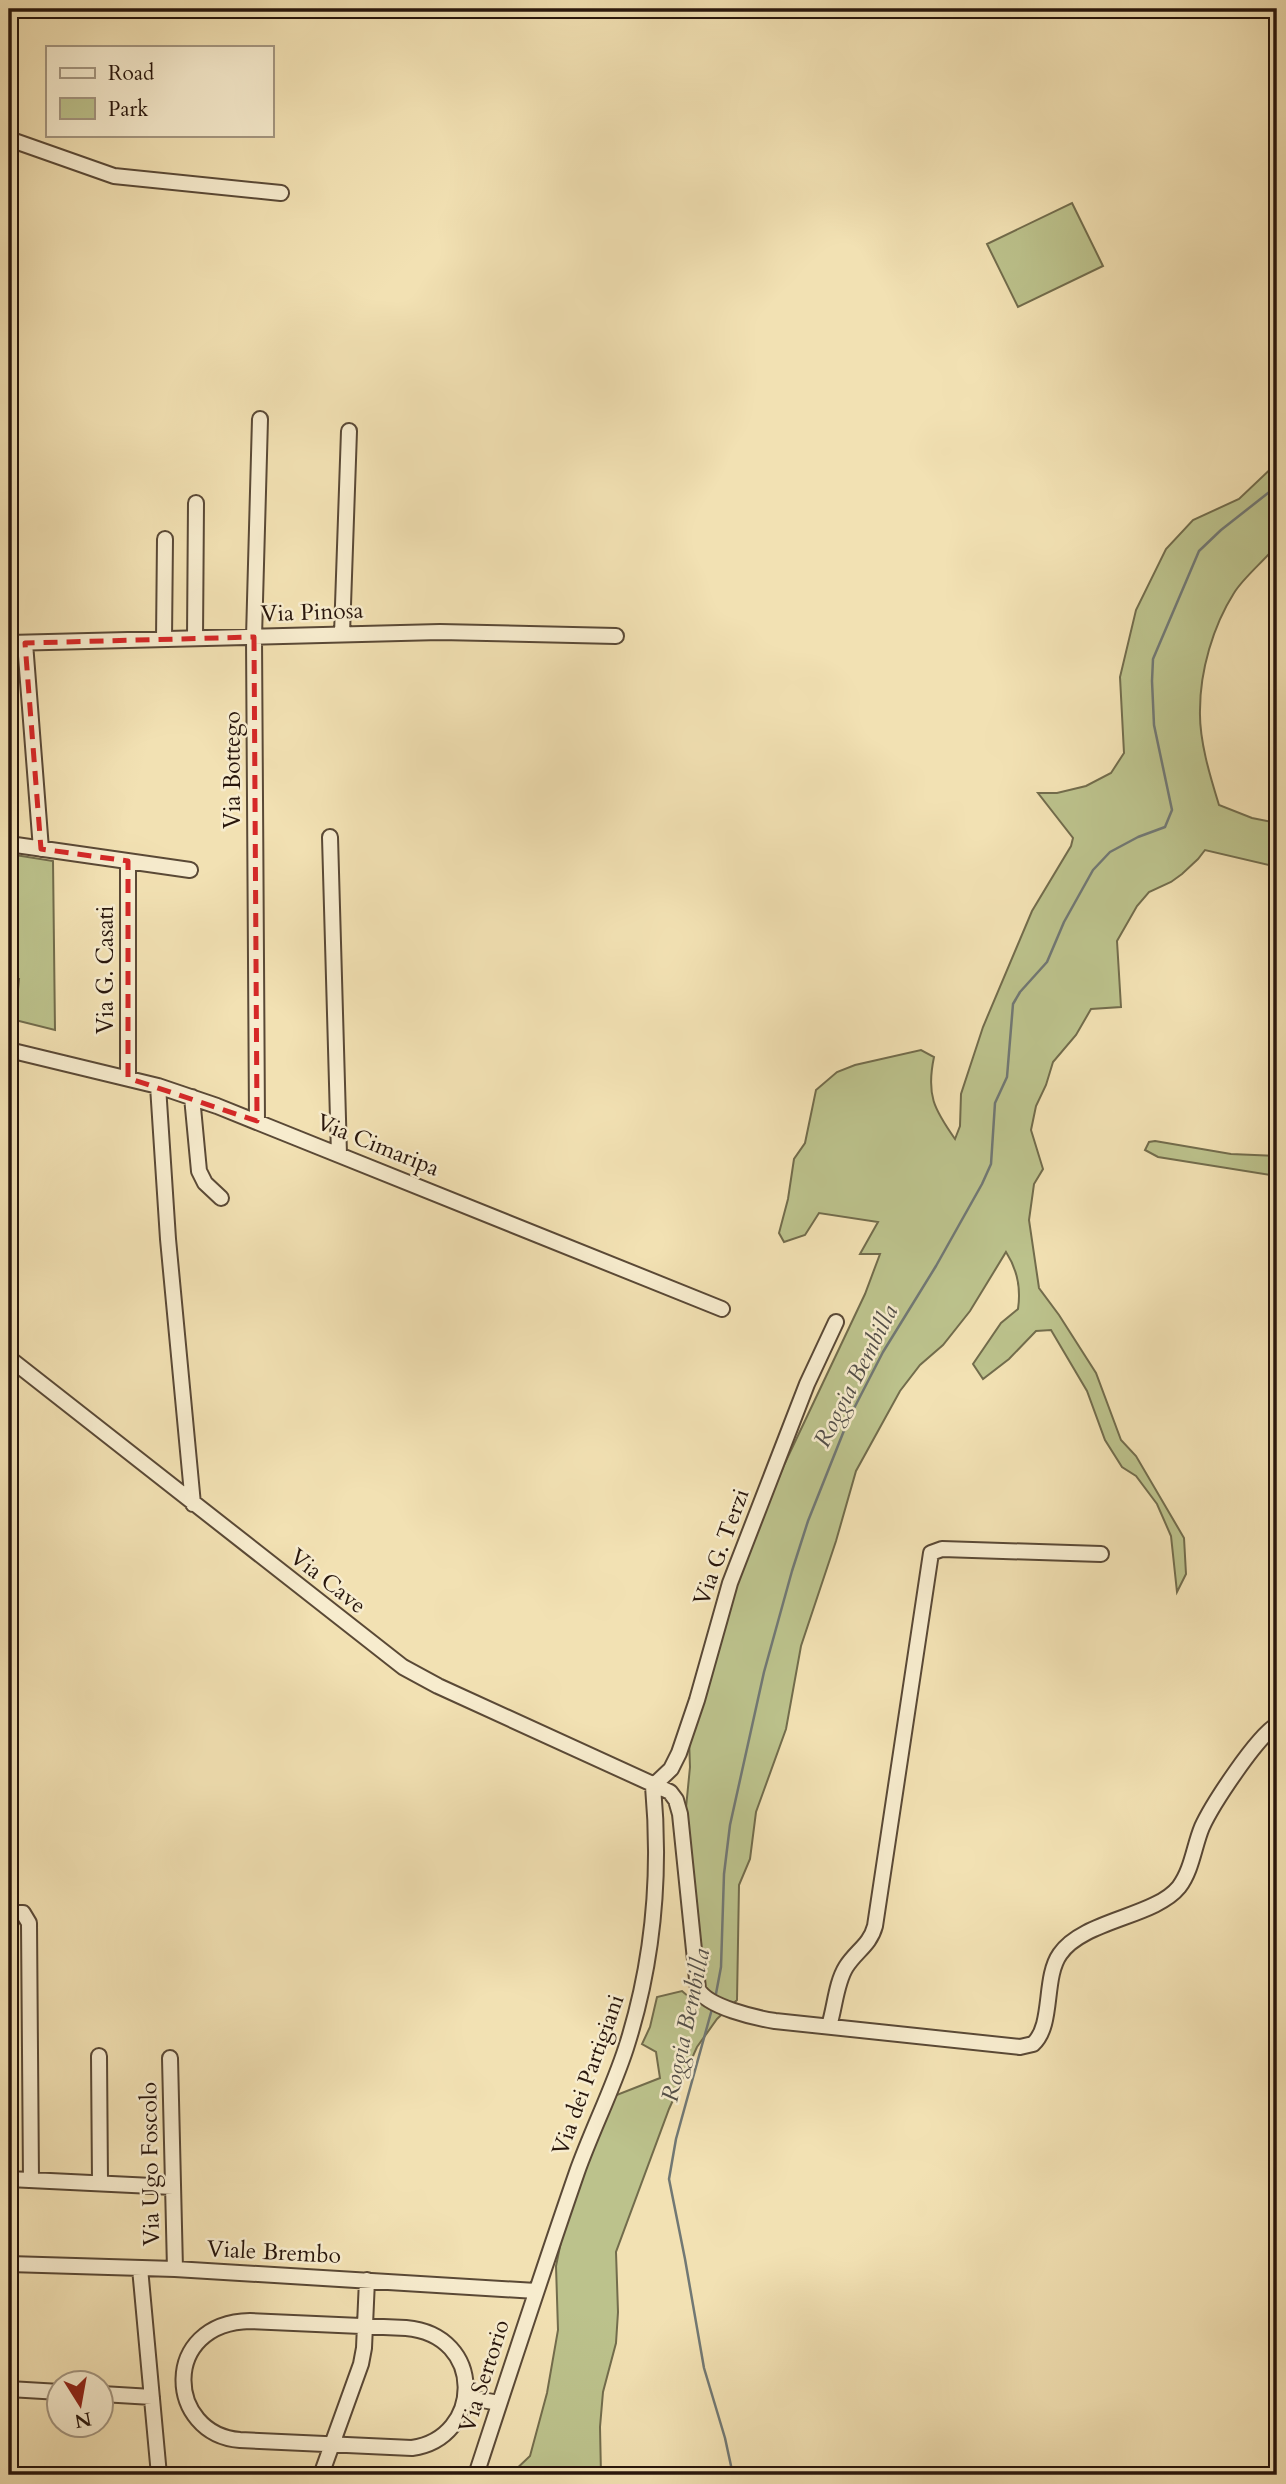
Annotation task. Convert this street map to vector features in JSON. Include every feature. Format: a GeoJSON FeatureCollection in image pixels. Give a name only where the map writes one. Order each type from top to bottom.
{"type":"FeatureCollection","features":[{"type":"Feature","properties":{"kind":"street"},"geometry":{"type":"LineString","coordinates":[[9,139],[114,176],[281,193]]}},
{"type":"Feature","properties":{"kind":"street","name":"Via Bottego"},"geometry":{"type":"LineString","coordinates":[[257,1121],[254,636],[260,419]]}},
{"type":"Feature","properties":{"kind":"street"},"geometry":{"type":"LineString","coordinates":[[342,634],[349,431]]}},
{"type":"Feature","properties":{"kind":"street"},"geometry":{"type":"LineString","coordinates":[[195,638],[196,503]]}},
{"type":"Feature","properties":{"kind":"street"},"geometry":{"type":"LineString","coordinates":[[164,639],[165,539]]}},
{"type":"Feature","properties":{"kind":"street","name":"Via Pinosa"},"geometry":{"type":"LineString","coordinates":[[9,643],[455,632],[616,636]]}},
{"type":"Feature","properties":{"kind":"street"},"geometry":{"type":"LineString","coordinates":[[25,643],[41,849]]}},
{"type":"Feature","properties":{"kind":"street"},"geometry":{"type":"LineString","coordinates":[[330,837],[339,1154]]}},
{"type":"Feature","properties":{"kind":"street"},"geometry":{"type":"LineString","coordinates":[[9,844],[190,870]]}},
{"type":"Feature","properties":{"kind":"street","name":"Via G. Casati"},"geometry":{"type":"LineString","coordinates":[[128,862],[128,1078]]}},
{"type":"Feature","properties":{"kind":"street","name":"Via Cimaripa"},"geometry":{"type":"LineString","coordinates":[[9,1049],[128,1078],[192,1097],[722,1309]]}},
{"type":"Feature","properties":{"kind":"street"},"geometry":{"type":"LineString","coordinates":[[158,1086],[168,1239],[193,1504]]}},
{"type":"Feature","properties":{"kind":"street"},"geometry":{"type":"LineString","coordinates":[[192,1097],[198,1171],[205,1183],[221,1198]]}},
{"type":"Feature","properties":{"kind":"street","name":"Via G. Terzi"},"geometry":{"type":"LineString","coordinates":[[653,1786],[671,1769],[679,1753],[698,1700],[730,1583],[803,1395],[836,1322]]}},
{"type":"Feature","properties":{"kind":"street","name":"Via Cave"},"geometry":{"type":"LineString","coordinates":[[9,1359],[410,1671],[653,1786],[670,1791],[678,1806],[697,1987],[701,1994],[714,2002],[764,2019],[829,2026]]}},
{"type":"Feature","properties":{"kind":"street"},"geometry":{"type":"LineString","coordinates":[[1101,1554],[942,1549],[931,1553],[875,1926],[868,1944],[845,1968],[829,2026],[1020,2047],[1033,2044],[1041,2032],[1052,1970],[1062,1951],[1079,1937],[1162,1900],[1177,1889],[1214,1805],[1269,1730],[1277,1725]]}},
{"type":"Feature","properties":{"kind":"street","name":"Via dei Partigiani"},"geometry":{"type":"LineString","coordinates":[[536,2291],[580,2165],[621,2062],[640,1997],[648,1956],[657,1862],[653,1786]]}},
{"type":"Feature","properties":{"kind":"street"},"geometry":{"type":"LineString","coordinates":[[9,1913],[20,1912],[26,1916],[29,1926],[31,2180]]}},
{"type":"Feature","properties":{"kind":"street"},"geometry":{"type":"LineString","coordinates":[[99,2056],[100,2183]]}},
{"type":"Feature","properties":{"kind":"street","name":"Via Ugo Foscolo"},"geometry":{"type":"LineString","coordinates":[[170,2058],[175,2269]]}},
{"type":"Feature","properties":{"kind":"street"},"geometry":{"type":"LineString","coordinates":[[9,2179],[173,2187]]}},
{"type":"Feature","properties":{"kind":"street","name":"Viale Brembo"},"geometry":{"type":"LineString","coordinates":[[9,2264],[175,2269],[536,2291]]}},
{"type":"Feature","properties":{"kind":"street"},"geometry":{"type":"LineString","coordinates":[[140,2268],[159,2475]]}},
{"type":"Feature","properties":{"kind":"street"},"geometry":{"type":"LineString","coordinates":[[321,2475],[360,2370],[367,2280]]}},
{"type":"Feature","properties":{"kind":"street","name":"Via Sertorio"},"geometry":{"type":"LineString","coordinates":[[476,2475],[536,2291]]}},
{"type":"Feature","properties":{"kind":"street"},"geometry":{"type":"LineString","coordinates":[[250,2321],[365,2326],[411,2328],[428,2332],[453,2351],[463,2367],[466,2382],[460,2411],[449,2428],[428,2444],[404,2448],[234,2440],[214,2433],[202,2423],[188,2403],[183,2384],[184,2368],[200,2339],[226,2323],[250,2321]]}},
{"type":"Feature","properties":{"kind":"street"},"geometry":{"type":"LineString","coordinates":[[9,2389],[46,2391]]}},
{"type":"Feature","properties":{"kind":"street"},"geometry":{"type":"LineString","coordinates":[[116,2395],[152,2397]]}},
{"type":"Feature","properties":{"kind":"street"},"geometry":{"type":"LineString","coordinates":[[465,2396],[499,2403]]}},
{"type":"Feature","properties":{"kind":"highlighted area"},"geometry":{"type":"Polygon","coordinates":[[[254,637],[257,1121],[128,1078],[128,861],[41,849],[25,643],[254,637]]]}},
{"type":"Feature","properties":{"kind":"green space"},"geometry":{"type":"Polygon","coordinates":[[[1072,203],[1103,266],[1018,307],[987,244],[1072,203]]]}},
{"type":"Feature","properties":{"kind":"green space"},"geometry":{"type":"Polygon","coordinates":[[[1277,463],[1277,545],[1238,587],[1220,620],[1202,680],[1200,722],[1203,746],[1219,805],[1252,818],[1277,823],[1277,867],[1205,850],[1182,874],[1149,892],[1137,906],[1117,941],[1121,1007],[1091,1009],[1076,1035],[1053,1062],[1036,1106],[1031,1130],[1043,1169],[1034,1184],[1029,1220],[1039,1288],[1096,1373],[1121,1440],[1136,1456],[1184,1538],[1186,1574],[1177,1592],[1171,1536],[1157,1504],[1136,1476],[1122,1467],[1105,1440],[1087,1391],[1051,1330],[1036,1331],[1009,1359],[983,1379],[973,1364],[1001,1323],[1018,1309],[1017,1279],[1006,1252],[970,1311],[900,1391],[856,1471],[801,1646],[786,1729],[756,1812],[750,1859],[739,1885],[737,2000],[717,2019],[697,2047],[669,2109],[616,2252],[616,2343],[603,2392],[600,2427],[601,2475],[510,2475],[530,2456],[547,2393],[558,2330],[556,2266],[565,2222],[614,2096],[660,2078],[656,2052],[642,2044],[650,2027],[657,1997],[682,1991],[696,2003],[701,1962],[685,1818],[690,1767],[689,1739],[734,1587],[784,1465],[865,1294],[880,1254],[860,1254],[878,1222],[819,1213],[805,1235],[784,1242],[779,1233],[794,1159],[805,1143],[816,1090],[837,1072],[855,1065],[921,1050],[934,1057],[931,1082],[934,1101],[955,1139],[960,1126],[961,1094],[983,1027],[1032,911],[1071,846],[1073,838],[1038,793],[1057,793],[1086,786],[1111,773],[1124,753],[1120,677],[1136,610],[1166,549],[1193,520],[1239,499],[1277,463]]]}},
{"type":"Feature","properties":{"kind":"green space"},"geometry":{"type":"Polygon","coordinates":[[[9,854],[53,861],[55,1030],[15,1020],[19,979],[9,979],[9,854]]]}},
{"type":"Feature","properties":{"kind":"green space"},"geometry":{"type":"Polygon","coordinates":[[[1149,1142],[1231,1154],[1277,1156],[1277,1176],[1158,1157],[1145,1150],[1149,1142]]]}},
{"type":"Feature","properties":{"kind":"waterway","name":"Roggia Bembilla"},"geometry":{"type":"LineString","coordinates":[[715,1999],[721,1967],[724,1874],[730,1825],[764,1672],[808,1521],[849,1418],[883,1352],[936,1266],[991,1164],[995,1103],[1007,1077],[1013,1004],[1020,992],[1047,962],[1064,922],[1093,870],[1110,852],[1165,827],[1172,810],[1154,725],[1153,659],[1199,551],[1277,486]]}},
{"type":"Feature","properties":{"kind":"waterway","name":"Roggia Bembilla"},"geometry":{"type":"LineString","coordinates":[[712,2009],[676,2139],[669,2179],[704,2368],[733,2475]]}}]}
